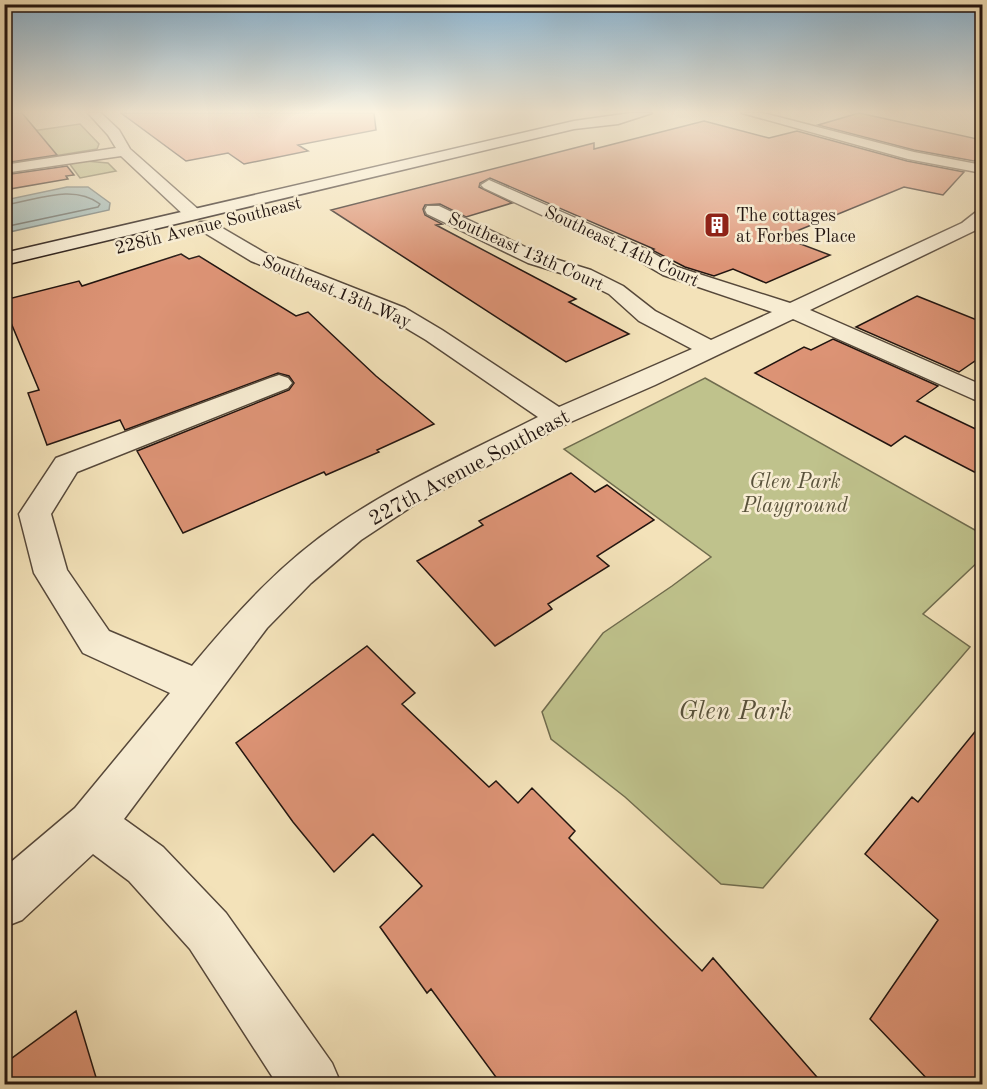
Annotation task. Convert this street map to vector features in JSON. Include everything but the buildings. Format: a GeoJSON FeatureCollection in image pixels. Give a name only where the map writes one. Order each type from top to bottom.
{"type":"FeatureCollection","features":[{"type":"Feature","properties":{"kind":"street"},"geometry":{"type":"LineString","coordinates":[[4,169],[39,164]]}},
{"type":"Feature","properties":{"kind":"street","name":"Southeast 13th Way"},"geometry":{"type":"LineString","coordinates":[[138,164],[200,220],[258,256],[397,313],[435,335],[557,418]]}},
{"type":"Feature","properties":{"kind":"street","name":"228th Avenue Southeast"},"geometry":{"type":"LineString","coordinates":[[200,220],[214,219],[225,214],[290,198],[295,190],[407,164]]}},
{"type":"Feature","properties":{"kind":"street","name":"228th Avenue Southeast"},"geometry":{"type":"LineString","coordinates":[[4,275],[200,220],[455,164]]}},
{"type":"Feature","properties":{"kind":"street"},"geometry":{"type":"LineString","coordinates":[[954,164],[982,169]]}},
{"type":"Feature","properties":{"kind":"street","name":"Southeast 14th Court"},"geometry":{"type":"LineString","coordinates":[[489,185],[642,254],[670,271],[791,310],[982,394]]}},
{"type":"Feature","properties":{"kind":"street","name":"Southeast 13th Court"},"geometry":{"type":"LineString","coordinates":[[433,210],[535,259],[584,274],[616,291],[647,316],[710,349]]}},
{"type":"Feature","properties":{"kind":"street","name":"227th Avenue Southeast"},"geometry":{"type":"LineString","coordinates":[[4,902],[91,824],[254,618],[299,574],[351,532],[403,498],[557,418],[646,380],[968,227],[982,216]]}},
{"type":"Feature","properties":{"kind":"street"},"geometry":{"type":"LineString","coordinates":[[11,257],[71,250],[200,220]]}},
{"type":"Feature","properties":{"kind":"street"},"geometry":{"type":"LineString","coordinates":[[199,688],[96,642],[51,573],[35,514],[66,465],[279,383]]}},
{"type":"Feature","properties":{"kind":"street"},"geometry":{"type":"LineString","coordinates":[[91,824],[146,864],[208,931],[311,1084]]}},
{"type":"Feature","properties":{"kind":"green space"},"geometry":{"type":"Polygon","coordinates":[[[70,164],[109,164],[116,171],[80,178],[70,164]]]}},
{"type":"Feature","properties":{"kind":"green space","name":"Glen Park"},"geometry":{"type":"Polygon","coordinates":[[[705,378],[982,534],[982,558],[923,614],[970,647],[763,888],[721,884],[625,797],[551,739],[542,712],[603,633],[711,557],[564,449],[705,378]]]}},
{"type":"Feature","properties":{"kind":"water"},"geometry":{"type":"Polygon","coordinates":[[[67,187],[88,187],[110,203],[109,210],[5,233],[5,200],[67,187]]]}},
{"type":"Feature","properties":{"kind":"place","name":"The cottages at Forbes Place"},"geometry":{"type":"Point","coordinates":[717,225]}},
{"type":"Feature","properties":{"kind":"park label","name":"Glen Park Playground"},"geometry":{"type":"Point","coordinates":[795,493]}}]}
